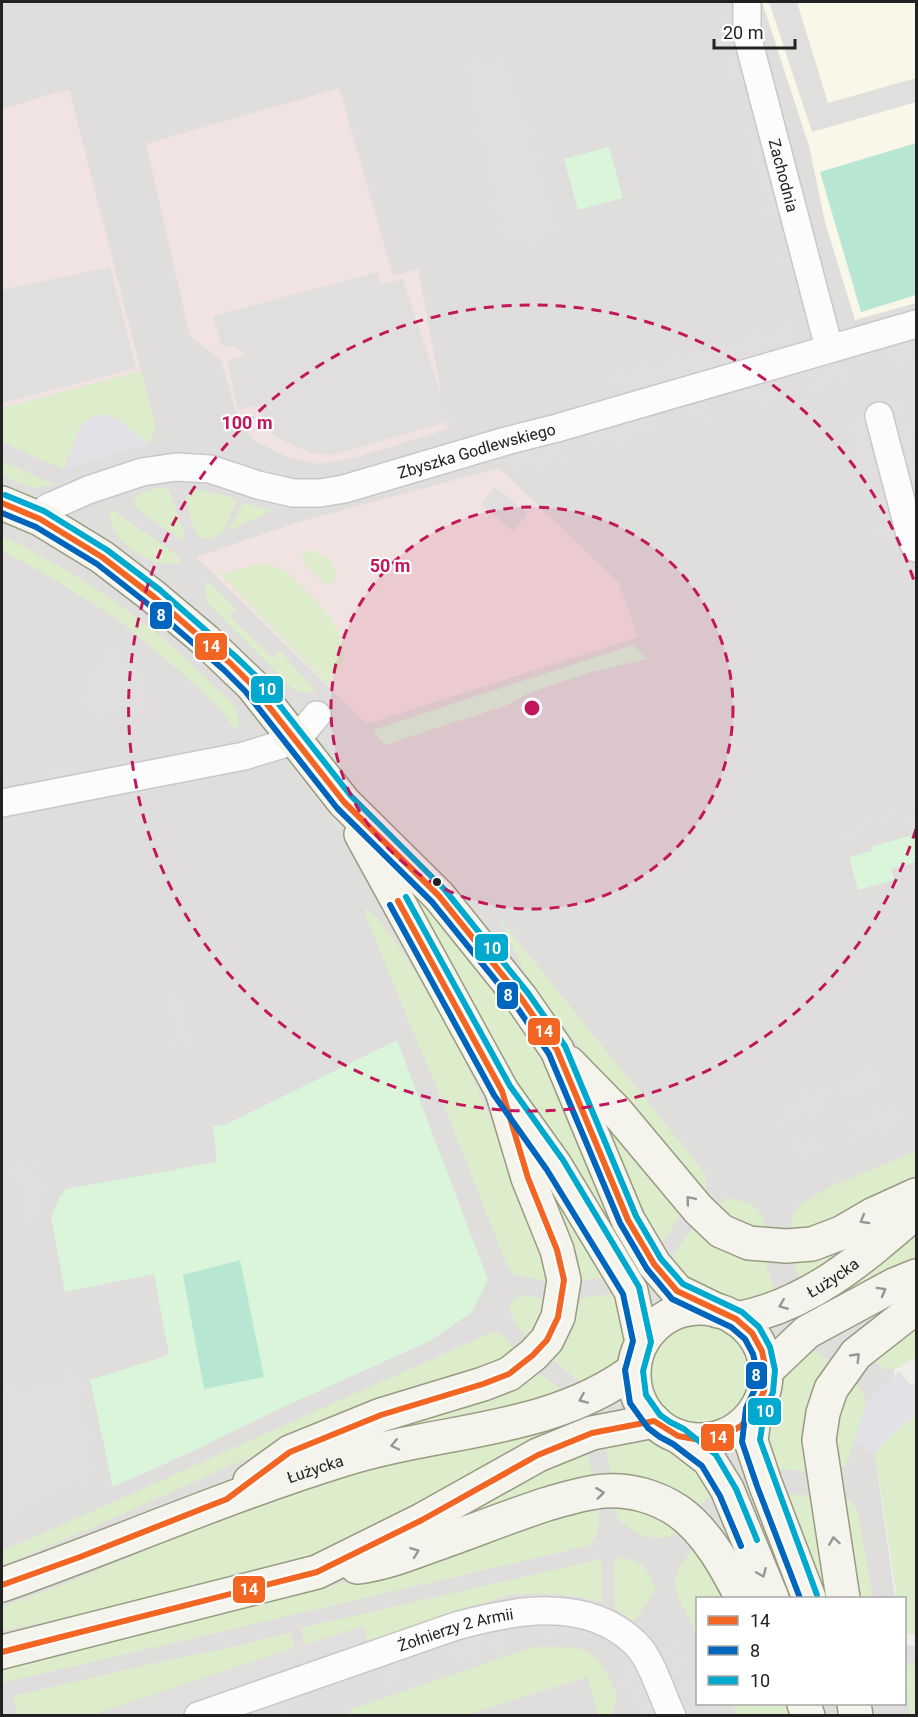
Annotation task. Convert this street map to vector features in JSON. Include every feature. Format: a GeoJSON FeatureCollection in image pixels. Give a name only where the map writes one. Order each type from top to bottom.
{"type":"FeatureCollection","features":[{"type":"Feature","properties":{"kind":"main road"},"geometry":{"type":"LineString","coordinates":[[2,503],[40,519],[102,557],[205,640],[252,685],[344,802],[439,896],[521,998],[557,1050],[616,1110],[698,1209],[721,1231],[749,1243],[786,1246],[812,1244],[841,1233],[872,1215],[916,1195]]}},
{"type":"Feature","properties":{"kind":"main road"},"geometry":{"type":"LineString","coordinates":[[344,802],[501,1091],[555,1165],[631,1291],[638,1356],[635,1384],[638,1398],[645,1410],[666,1429],[709,1460],[727,1489],[771,1597]]}},
{"type":"Feature","properties":{"kind":"main road"},"geometry":{"type":"LineString","coordinates":[[317,1572],[422,1520],[538,1455],[592,1433],[666,1429],[700,1440],[721,1437],[741,1426],[755,1410],[764,1391],[766,1371],[762,1351],[752,1333],[727,1315],[677,1291],[654,1264],[628,1220],[557,1050]]}},
{"type":"Feature","properties":{"kind":"main road"},"geometry":{"type":"LineString","coordinates":[[228,1499],[290,1452],[381,1415],[483,1384],[508,1374],[533,1355],[547,1340],[558,1317],[564,1280],[557,1250],[528,1178],[501,1091]]}},
{"type":"Feature","properties":{"kind":"main road","name":"Łużycka"},"geometry":{"type":"LineString","coordinates":[[727,1315],[767,1311],[788,1304],[857,1262],[916,1212]]}},
{"type":"Feature","properties":{"kind":"main road"},"geometry":{"type":"LineString","coordinates":[[766,1371],[807,1332],[894,1285],[916,1276]]}},
{"type":"Feature","properties":{"kind":"main road"},"geometry":{"type":"LineString","coordinates":[[843,1597],[819,1440],[823,1413],[831,1389],[856,1354],[916,1307]]}},
{"type":"Feature","properties":{"kind":"main road"},"geometry":{"type":"LineString","coordinates":[[638,1356],[653,1327],[668,1316],[684,1310],[701,1308],[727,1315]]}},
{"type":"Feature","properties":{"kind":"main road","name":"Łużycka"},"geometry":{"type":"LineString","coordinates":[[2,1585],[228,1499],[342,1460],[390,1446],[501,1426],[539,1416],[614,1385],[638,1356]]}},
{"type":"Feature","properties":{"kind":"main road"},"geometry":{"type":"LineString","coordinates":[[755,1410],[752,1441],[765,1483],[808,1597]]}},
{"type":"Feature","properties":{"kind":"main road"},"geometry":{"type":"LineString","coordinates":[[2,1652],[317,1572],[362,1567],[406,1555],[528,1510],[604,1491],[630,1492],[678,1511],[721,1558],[741,1597]]}},
{"type":"Feature","properties":{"kind":"street","name":"Zachodnia"},"geometry":{"type":"LineString","coordinates":[[747,2],[747,34],[829,348]]}},
{"type":"Feature","properties":{"kind":"street","name":"Zbyszka Godlewskiego"},"geometry":{"type":"LineString","coordinates":[[40,519],[47,508],[88,490],[142,471],[176,467],[210,469],[293,493],[320,494],[344,489],[916,324]]}},
{"type":"Feature","properties":{"kind":"street"},"geometry":{"type":"LineString","coordinates":[[879,416],[911,538],[916,548]]}},
{"type":"Feature","properties":{"kind":"street"},"geometry":{"type":"LineString","coordinates":[[2,803],[244,756],[296,740],[317,715]]}},
{"type":"Feature","properties":{"kind":"street","name":"Żołnierzy 2 Armii"},"geometry":{"type":"LineString","coordinates":[[198,1716],[456,1626],[489,1617],[555,1610],[578,1614],[608,1624],[635,1643],[644,1655],[672,1716]]}},
{"type":"Feature","properties":{"kind":"shaded area"},"geometry":{"type":"Polygon","coordinates":[[[2,2],[916,2],[916,1247],[897,1361],[875,1454],[895,1597],[696,1597],[696,1705],[906,1705],[906,1645],[916,1646],[916,1715],[2,1716],[2,2]]]}},
{"type":"Feature","properties":{"kind":"shaded area"},"geometry":{"type":"Polygon","coordinates":[[[762,2],[916,2],[916,303],[855,320],[825,222],[809,146],[762,2]]]}},
{"type":"Feature","properties":{"kind":"shaded area"},"geometry":{"type":"Polygon","coordinates":[[[769,2],[797,2],[828,103],[916,78],[916,102],[812,132],[769,2]]]}},
{"type":"Feature","properties":{"kind":"shaded area"},"geometry":{"type":"Polygon","coordinates":[[[751,50],[758,78],[730,85],[723,58],[751,50]]]}},
{"type":"Feature","properties":{"kind":"shaded area"},"geometry":{"type":"Polygon","coordinates":[[[505,55],[561,233],[509,248],[495,206],[464,66],[505,55]]]}},
{"type":"Feature","properties":{"kind":"shaded area"},"geometry":{"type":"Polygon","coordinates":[[[339,88],[393,276],[418,269],[448,429],[358,457],[319,464],[287,457],[255,441],[239,422],[221,360],[190,336],[146,144],[339,88]]]}},
{"type":"Feature","properties":{"kind":"shaded area"},"geometry":{"type":"Polygon","coordinates":[[[69,89],[141,371],[2,408],[2,109],[69,89]]]}},
{"type":"Feature","properties":{"kind":"shaded area"},"geometry":{"type":"Polygon","coordinates":[[[771,128],[792,208],[768,216],[744,135],[771,128]]]}},
{"type":"Feature","properties":{"kind":"shaded area"},"geometry":{"type":"Polygon","coordinates":[[[804,252],[815,296],[792,300],[782,259],[804,252]]]}},
{"type":"Feature","properties":{"kind":"shaded area"},"geometry":{"type":"Polygon","coordinates":[[[110,267],[136,368],[2,403],[2,290],[110,267]]]}},
{"type":"Feature","properties":{"kind":"shaded area"},"geometry":{"type":"Polygon","coordinates":[[[378,272],[380,285],[403,279],[450,421],[329,455],[310,453],[274,436],[263,421],[259,405],[238,410],[227,361],[246,355],[235,347],[222,346],[213,316],[378,272]]]}},
{"type":"Feature","properties":{"kind":"shaded area"},"geometry":{"type":"Polygon","coordinates":[[[789,325],[798,357],[772,365],[781,397],[746,406],[737,376],[703,385],[711,416],[685,423],[677,393],[641,403],[651,433],[593,449],[585,419],[624,408],[614,376],[789,325]]]}},
{"type":"Feature","properties":{"kind":"shaded area"},"geometry":{"type":"Polygon","coordinates":[[[907,326],[916,358],[888,365],[879,334],[907,326]]]}},
{"type":"Feature","properties":{"kind":"shaded area"},"geometry":{"type":"Polygon","coordinates":[[[840,345],[850,376],[813,387],[804,355],[840,345]]]}},
{"type":"Feature","properties":{"kind":"shaded area"},"geometry":{"type":"Polygon","coordinates":[[[905,405],[916,445],[916,461],[861,476],[846,421],[905,405]]]}},
{"type":"Feature","properties":{"kind":"shaded area"},"geometry":{"type":"Polygon","coordinates":[[[105,414],[119,420],[149,444],[65,469],[80,426],[92,417],[105,414]]]}},
{"type":"Feature","properties":{"kind":"shaded area"},"geometry":{"type":"Polygon","coordinates":[[[557,428],[565,459],[515,471],[506,441],[557,428]]]}},
{"type":"Feature","properties":{"kind":"shaded area"},"geometry":{"type":"Polygon","coordinates":[[[499,468],[619,583],[638,637],[366,724],[196,557],[302,521],[499,468]]]}},
{"type":"Feature","properties":{"kind":"shaded area"},"geometry":{"type":"Polygon","coordinates":[[[916,480],[916,543],[909,532],[881,541],[868,494],[916,480]]]}},
{"type":"Feature","properties":{"kind":"shaded area"},"geometry":{"type":"Polygon","coordinates":[[[495,487],[528,514],[513,531],[481,504],[495,487]]]}},
{"type":"Feature","properties":{"kind":"shaded area"},"geometry":{"type":"Polygon","coordinates":[[[119,654],[124,660],[140,657],[149,711],[92,721],[80,669],[96,666],[97,656],[119,654]]]}},
{"type":"Feature","properties":{"kind":"shaded area"},"geometry":{"type":"Polygon","coordinates":[[[87,768],[111,783],[2,803],[2,783],[87,768]]]}},
{"type":"Feature","properties":{"kind":"shaded area"},"geometry":{"type":"Polygon","coordinates":[[[916,808],[916,815],[844,836],[840,830],[916,808]]]}},
{"type":"Feature","properties":{"kind":"shaded area"},"geometry":{"type":"Polygon","coordinates":[[[185,997],[192,1041],[174,1044],[167,1000],[185,997]]]}},
{"type":"Feature","properties":{"kind":"shaded area"},"geometry":{"type":"Polygon","coordinates":[[[879,1066],[886,1085],[839,1103],[832,1084],[879,1066]]]}},
{"type":"Feature","properties":{"kind":"shaded area"},"geometry":{"type":"Polygon","coordinates":[[[823,1088],[831,1106],[783,1124],[776,1106],[823,1088]]]}},
{"type":"Feature","properties":{"kind":"shaded area"},"geometry":{"type":"Polygon","coordinates":[[[898,1103],[905,1122],[854,1141],[847,1122],[898,1103]]]}},
{"type":"Feature","properties":{"kind":"shaded area"},"geometry":{"type":"Polygon","coordinates":[[[819,1134],[826,1152],[797,1162],[790,1144],[819,1134]]]}},
{"type":"Feature","properties":{"kind":"shaded area"},"geometry":{"type":"Polygon","coordinates":[[[36,1163],[47,1214],[25,1218],[14,1168],[36,1163]]]}},
{"type":"Feature","properties":{"kind":"shaded area"},"geometry":{"type":"Polygon","coordinates":[[[78,1371],[96,1475],[2,1519],[2,1392],[49,1383],[78,1371]]]}},
{"type":"Feature","properties":{"kind":"shaded area"},"geometry":{"type":"Polygon","coordinates":[[[899,1371],[910,1384],[916,1385],[916,1415],[899,1428],[875,1454],[854,1442],[865,1402],[899,1371]]]}},
{"type":"Feature","properties":{"kind":"shaded area"},"geometry":{"type":"Polygon","coordinates":[[[499,1616],[510,1646],[497,1650],[490,1633],[483,1633],[486,1655],[458,1663],[447,1630],[499,1616]]]}},
{"type":"Feature","properties":{"kind":"shaded area"},"geometry":{"type":"Polygon","coordinates":[[[533,1621],[608,1624],[596,1635],[582,1638],[541,1632],[533,1621]]]}},
{"type":"Feature","properties":{"kind":"shaded area"},"geometry":{"type":"Polygon","coordinates":[[[363,1626],[371,1655],[283,1687],[293,1715],[93,1716],[363,1626]]]}},
{"type":"Feature","properties":{"kind":"shaded area"},"geometry":{"type":"Polygon","coordinates":[[[676,1640],[681,1650],[650,1666],[652,1672],[682,1660],[688,1673],[658,1685],[662,1695],[695,1683],[696,1697],[670,1710],[672,1715],[639,1715],[631,1697],[645,1691],[643,1682],[626,1689],[617,1671],[643,1654],[645,1657],[676,1640]]]}},
{"type":"Feature","properties":{"kind":"shaded area"},"geometry":{"type":"Polygon","coordinates":[[[397,1646],[407,1679],[388,1685],[376,1653],[397,1646]]]}},
{"type":"Feature","properties":{"kind":"green space"},"geometry":{"type":"Polygon","coordinates":[[[916,143],[916,295],[861,312],[820,172],[916,143]]]}},
{"type":"Feature","properties":{"kind":"green space"},"geometry":{"type":"Polygon","coordinates":[[[609,147],[623,198],[578,210],[564,159],[609,147]]]}},
{"type":"Feature","properties":{"kind":"green space"},"geometry":{"type":"Polygon","coordinates":[[[141,371],[155,422],[155,430],[149,444],[119,420],[105,414],[68,456],[65,470],[2,442],[2,408],[141,371]]]}},
{"type":"Feature","properties":{"kind":"green space"},"geometry":{"type":"Polygon","coordinates":[[[2,461],[55,485],[33,488],[2,476],[2,461]]]}},
{"type":"Feature","properties":{"kind":"green space"},"geometry":{"type":"Polygon","coordinates":[[[158,488],[166,488],[170,492],[184,533],[183,541],[134,505],[139,495],[158,488]]]}},
{"type":"Feature","properties":{"kind":"green space"},"geometry":{"type":"Polygon","coordinates":[[[193,489],[226,495],[237,500],[225,527],[214,537],[204,539],[198,535],[190,518],[186,498],[193,489]]]}},
{"type":"Feature","properties":{"kind":"green space"},"geometry":{"type":"Polygon","coordinates":[[[244,503],[272,511],[227,531],[244,503]]]}},
{"type":"Feature","properties":{"kind":"green space"},"geometry":{"type":"Polygon","coordinates":[[[111,509],[177,555],[181,561],[171,564],[159,563],[134,551],[114,531],[110,520],[111,509]]]}},
{"type":"Feature","properties":{"kind":"green space"},"geometry":{"type":"Polygon","coordinates":[[[2,536],[58,565],[138,618],[187,660],[233,705],[239,722],[237,730],[231,725],[226,715],[194,683],[119,620],[42,572],[2,551],[2,536]]]}},
{"type":"Feature","properties":{"kind":"green space"},"geometry":{"type":"Polygon","coordinates":[[[306,550],[318,553],[329,560],[335,570],[333,583],[324,584],[301,559],[306,550]]]}},
{"type":"Feature","properties":{"kind":"green space"},"geometry":{"type":"Polygon","coordinates":[[[266,564],[288,573],[335,624],[342,639],[344,653],[339,668],[326,683],[220,574],[266,564]]]}},
{"type":"Feature","properties":{"kind":"green space"},"geometry":{"type":"Polygon","coordinates":[[[208,581],[236,609],[230,616],[273,658],[280,651],[315,690],[313,692],[303,693],[294,690],[209,604],[204,590],[208,581]]]}},
{"type":"Feature","properties":{"kind":"green space"},"geometry":{"type":"Polygon","coordinates":[[[633,645],[647,659],[591,672],[529,693],[507,705],[385,745],[373,730],[633,645]]]}},
{"type":"Feature","properties":{"kind":"green space"},"geometry":{"type":"Polygon","coordinates":[[[916,834],[916,862],[891,869],[894,880],[858,890],[849,857],[872,851],[871,847],[916,834]]]}},
{"type":"Feature","properties":{"kind":"green space"},"geometry":{"type":"Polygon","coordinates":[[[419,893],[505,1004],[547,1069],[640,1260],[629,1267],[407,898],[419,893]]]}},
{"type":"Feature","properties":{"kind":"green space"},"geometry":{"type":"Polygon","coordinates":[[[367,908],[393,938],[407,959],[466,1063],[512,1171],[552,1283],[513,1274],[506,1263],[366,917],[367,908]]]}},
{"type":"Feature","properties":{"kind":"green space"},"geometry":{"type":"Polygon","coordinates":[[[499,918],[700,1167],[707,1179],[706,1186],[697,1197],[540,996],[525,972],[499,918]]]}},
{"type":"Feature","properties":{"kind":"green space"},"geometry":{"type":"Polygon","coordinates":[[[397,1040],[488,1280],[472,1312],[430,1341],[113,1487],[90,1380],[169,1355],[154,1274],[65,1292],[51,1217],[58,1200],[66,1189],[217,1162],[213,1126],[227,1124],[397,1040]]]}},
{"type":"Feature","properties":{"kind":"green space"},"geometry":{"type":"Polygon","coordinates":[[[596,1102],[683,1212],[656,1251],[596,1102]]]}},
{"type":"Feature","properties":{"kind":"green space"},"geometry":{"type":"Polygon","coordinates":[[[916,1151],[916,1174],[836,1221],[790,1236],[792,1217],[802,1203],[828,1188],[916,1151]]]}},
{"type":"Feature","properties":{"kind":"green space"},"geometry":{"type":"Polygon","coordinates":[[[537,1156],[610,1277],[575,1281],[537,1156]]]}},
{"type":"Feature","properties":{"kind":"green space"},"geometry":{"type":"Polygon","coordinates":[[[729,1198],[756,1208],[763,1217],[765,1233],[711,1208],[729,1198]]]}},
{"type":"Feature","properties":{"kind":"green space"},"geometry":{"type":"Polygon","coordinates":[[[884,1218],[802,1284],[791,1256],[884,1218]]]}},
{"type":"Feature","properties":{"kind":"green space"},"geometry":{"type":"Polygon","coordinates":[[[696,1223],[762,1255],[778,1297],[749,1304],[737,1301],[712,1293],[665,1267],[696,1223]]]}},
{"type":"Feature","properties":{"kind":"green space"},"geometry":{"type":"Polygon","coordinates":[[[916,1226],[916,1262],[819,1312],[813,1301],[916,1226]]]}},
{"type":"Feature","properties":{"kind":"green space"},"geometry":{"type":"Polygon","coordinates":[[[240,1260],[264,1377],[204,1389],[183,1275],[240,1260]]]}},
{"type":"Feature","properties":{"kind":"green space"},"geometry":{"type":"Polygon","coordinates":[[[619,1293],[627,1335],[616,1366],[587,1388],[548,1356],[574,1299],[619,1293]]]}},
{"type":"Feature","properties":{"kind":"green space"},"geometry":{"type":"Polygon","coordinates":[[[524,1295],[550,1301],[530,1340],[515,1323],[509,1306],[516,1298],[524,1295]]]}},
{"type":"Feature","properties":{"kind":"green space"},"geometry":{"type":"Polygon","coordinates":[[[916,1323],[916,1357],[903,1366],[893,1369],[882,1367],[868,1358],[916,1323]]]}},
{"type":"Feature","properties":{"kind":"green space"},"geometry":{"type":"Polygon","coordinates":[[[700,1326],[719,1330],[735,1341],[746,1357],[750,1376],[746,1395],[735,1411],[719,1422],[700,1426],[681,1422],[665,1411],[654,1395],[650,1376],[654,1357],[665,1341],[681,1330],[700,1326]]]}},
{"type":"Feature","properties":{"kind":"green space"},"geometry":{"type":"Polygon","coordinates":[[[495,1331],[504,1336],[518,1354],[321,1425],[2,1566],[2,1550],[495,1331]]]}},
{"type":"Feature","properties":{"kind":"green space"},"geometry":{"type":"Polygon","coordinates":[[[805,1344],[833,1363],[811,1471],[768,1469],[765,1455],[768,1425],[777,1409],[784,1375],[805,1344]]]}},
{"type":"Feature","properties":{"kind":"green space"},"geometry":{"type":"Polygon","coordinates":[[[533,1369],[569,1395],[306,1454],[533,1369]]]}},
{"type":"Feature","properties":{"kind":"green space"},"geometry":{"type":"Polygon","coordinates":[[[850,1376],[861,1390],[865,1405],[847,1462],[844,1467],[833,1470],[830,1447],[850,1376]]]}},
{"type":"Feature","properties":{"kind":"green space"},"geometry":{"type":"Polygon","coordinates":[[[574,1413],[579,1426],[333,1551],[181,1593],[2,1631],[2,1607],[80,1578],[334,1470],[574,1413]]]}},
{"type":"Feature","properties":{"kind":"green space"},"geometry":{"type":"Polygon","coordinates":[[[916,1415],[916,1634],[906,1634],[906,1597],[897,1597],[875,1454],[916,1415]]]}},
{"type":"Feature","properties":{"kind":"green space"},"geometry":{"type":"Polygon","coordinates":[[[639,1435],[662,1449],[685,1457],[717,1490],[697,1509],[612,1478],[604,1439],[639,1435]]]}},
{"type":"Feature","properties":{"kind":"green space"},"geometry":{"type":"Polygon","coordinates":[[[587,1445],[593,1481],[463,1524],[451,1518],[587,1445]]]}},
{"type":"Feature","properties":{"kind":"green space"},"geometry":{"type":"Polygon","coordinates":[[[778,1495],[815,1495],[832,1597],[820,1597],[778,1495]]]}},
{"type":"Feature","properties":{"kind":"green space"},"geometry":{"type":"Polygon","coordinates":[[[838,1497],[850,1502],[858,1512],[873,1597],[855,1597],[838,1497]]]}},
{"type":"Feature","properties":{"kind":"green space"},"geometry":{"type":"Polygon","coordinates":[[[613,1500],[680,1526],[664,1538],[649,1537],[622,1523],[615,1512],[613,1500]]]}},
{"type":"Feature","properties":{"kind":"green space"},"geometry":{"type":"Polygon","coordinates":[[[597,1502],[599,1520],[597,1532],[587,1546],[2,1683],[2,1670],[382,1573],[597,1502]]]}},
{"type":"Feature","properties":{"kind":"green space"},"geometry":{"type":"Polygon","coordinates":[[[699,1544],[728,1597],[696,1597],[696,1632],[678,1596],[676,1587],[679,1568],[699,1544]]]}},
{"type":"Feature","properties":{"kind":"green space"},"geometry":{"type":"Polygon","coordinates":[[[621,1557],[640,1564],[648,1572],[656,1590],[634,1621],[615,1609],[614,1564],[615,1560],[621,1557]]]}},
{"type":"Feature","properties":{"kind":"green space"},"geometry":{"type":"Polygon","coordinates":[[[601,1559],[602,1603],[554,1594],[505,1596],[368,1643],[363,1626],[305,1645],[301,1628],[601,1559]]]}},
{"type":"Feature","properties":{"kind":"green space"},"geometry":{"type":"Polygon","coordinates":[[[291,1632],[295,1648],[92,1715],[17,1715],[13,1696],[291,1632]]]}},
{"type":"Feature","properties":{"kind":"green space"},"geometry":{"type":"Polygon","coordinates":[[[533,1647],[566,1647],[587,1652],[595,1657],[618,1696],[611,1715],[599,1715],[587,1677],[466,1715],[350,1715],[353,1707],[533,1647]]]}},
{"type":"Feature","properties":{"kind":"green space"},"geometry":{"type":"Polygon","coordinates":[[[916,1661],[916,1715],[910,1715],[906,1689],[906,1666],[916,1661]]]}},
{"type":"Feature","properties":{"kind":"green space"},"geometry":{"type":"Polygon","coordinates":[[[733,1705],[785,1705],[790,1715],[738,1715],[733,1705]]]}},
{"type":"Feature","properties":{"kind":"transit line","name":"10"},"geometry":{"type":"LineString","coordinates":[[5,495],[44,511],[107,550],[160,590],[236,657],[259,679],[351,796],[445,890],[528,993],[565,1046],[636,1216],[661,1259],[683,1284],[742,1312],[759,1327],[770,1347],[775,1370],[773,1392],[764,1413],[760,1440],[817,1595]]}},
{"type":"Feature","properties":{"kind":"transit line","name":"14"},"geometry":{"type":"LineString","coordinates":[[2,503],[40,519],[102,557],[154,597],[230,663],[252,685],[344,802],[439,896],[521,998],[557,1050],[628,1220],[654,1264],[677,1291],[736,1319],[752,1333],[762,1351],[766,1371],[764,1391],[755,1410],[741,1426],[721,1437],[700,1440],[678,1436],[654,1421],[592,1433],[538,1455],[422,1520],[317,1572],[2,1652]]}},
{"type":"Feature","properties":{"kind":"transit line","name":"8"},"geometry":{"type":"LineString","coordinates":[[2,513],[36,527],[97,564],[148,604],[224,670],[245,691],[337,808],[432,902],[514,1003],[549,1054],[620,1223],[647,1269],[672,1299],[731,1327],[745,1339],[753,1354],[757,1371],[755,1389],[746,1408],[742,1442],[800,1597]]}},
{"type":"Feature","properties":{"kind":"transit line","name":"10"},"geometry":{"type":"LineString","coordinates":[[406,897],[510,1086],[563,1160],[639,1287],[651,1342],[643,1371],[646,1395],[660,1415],[684,1429],[716,1455],[736,1489],[757,1540]]}},
{"type":"Feature","properties":{"kind":"transit line","name":"14"},"geometry":{"type":"LineString","coordinates":[[2,1585],[227,1499],[290,1452],[381,1415],[509,1374],[533,1355],[547,1340],[558,1317],[564,1280],[557,1250],[528,1178],[502,1091],[398,901]]}},
{"type":"Feature","properties":{"kind":"transit line","name":"8"},"geometry":{"type":"LineString","coordinates":[[390,905],[494,1095],[547,1170],[623,1294],[633,1341],[625,1370],[630,1403],[648,1428],[702,1466],[720,1496],[741,1546]]}}]}
